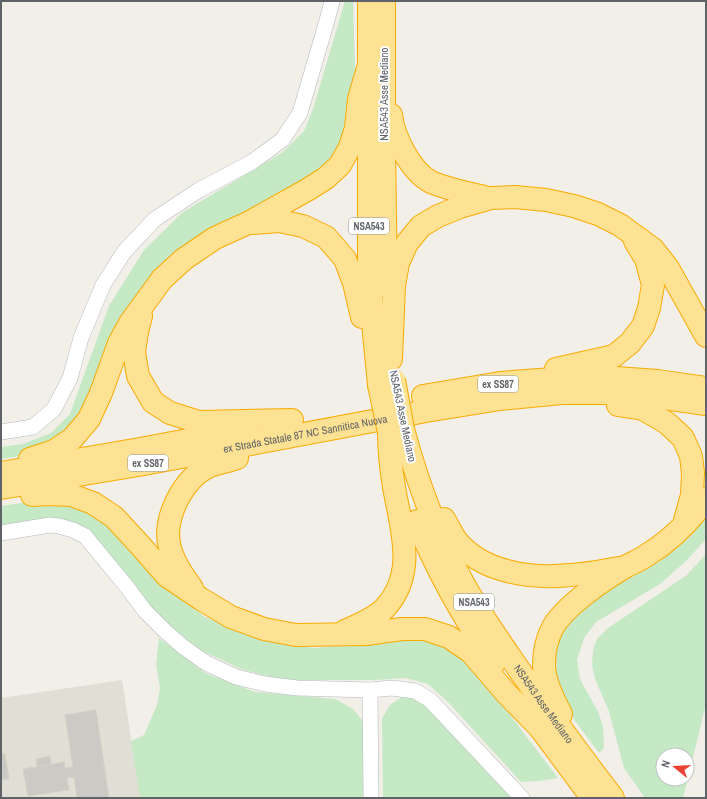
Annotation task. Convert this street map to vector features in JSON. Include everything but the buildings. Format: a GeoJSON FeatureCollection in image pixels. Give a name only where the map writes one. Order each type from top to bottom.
{"type":"FeatureCollection","features":[{"type":"Feature","properties":{"kind":"highway","name":"NSA543 Asse Mediano"},"geometry":{"type":"LineString","coordinates":[[369,1],[376,68],[384,263],[391,359],[387,382]]}},
{"type":"Feature","properties":{"kind":"highway","name":"NSA543 Asse Mediano"},"geometry":{"type":"LineString","coordinates":[[384,1],[376,68],[369,263],[372,313],[396,431],[398,468],[421,532],[444,581],[466,620],[540,728],[613,798]]}},
{"type":"Feature","properties":{"kind":"highway"},"geometry":{"type":"LineString","coordinates":[[376,68],[400,145],[411,164],[430,181],[453,190],[491,198]]}},
{"type":"Feature","properties":{"kind":"highway"},"geometry":{"type":"LineString","coordinates":[[1,466],[31,459],[54,451],[72,439],[89,419],[101,394],[119,343],[130,323],[162,279],[184,259],[215,238],[248,223],[308,190],[326,178],[340,165],[350,147],[356,128],[359,99],[376,68]]}},
{"type":"Feature","properties":{"kind":"highway"},"geometry":{"type":"LineString","coordinates":[[391,359],[394,286],[398,263],[407,243],[420,226],[438,216],[460,207],[491,198],[516,197],[538,199],[574,206],[598,214],[620,224],[653,249],[668,268],[706,336]]}},
{"type":"Feature","properties":{"kind":"highway"},"geometry":{"type":"LineString","coordinates":[[248,223],[279,221],[302,226],[326,237],[340,253],[354,283],[368,345],[387,382]]}},
{"type":"Feature","properties":{"kind":"highway"},"geometry":{"type":"LineString","coordinates":[[500,383],[536,372],[614,356],[630,343],[644,326],[653,286],[646,260],[630,233]]}},
{"type":"Feature","properties":{"kind":"highway"},"geometry":{"type":"LineString","coordinates":[[146,301],[137,332],[134,352],[138,376],[154,402],[170,413],[199,422],[294,427]]}},
{"type":"Feature","properties":{"kind":"highway","name":"ex Strada Statale 87 NC Sannitica Nuova"},"geometry":{"type":"LineString","coordinates":[[1,488],[144,464],[424,396],[500,383],[566,378],[616,378],[658,381],[706,388]]}},
{"type":"Feature","properties":{"kind":"highway"},"geometry":{"type":"LineString","coordinates":[[562,393],[643,409],[668,423],[683,438],[691,456],[693,473],[692,495],[683,527]]}},
{"type":"Feature","properties":{"kind":"highway","name":"ex Strada Statale 87 NC Sannitica Nuova"},"geometry":{"type":"LineString","coordinates":[[1,473],[140,449],[294,427],[433,410],[500,399],[562,393],[629,394],[706,404]]}},
{"type":"Feature","properties":{"kind":"highway"},"geometry":{"type":"LineString","coordinates":[[201,599],[180,572],[170,548],[168,527],[175,503],[189,482],[209,466],[262,450],[294,427]]}},
{"type":"Feature","properties":{"kind":"highway","name":"NSA543 Asse Mediano"},"geometry":{"type":"LineString","coordinates":[[396,431],[412,462],[436,527],[461,579],[479,610],[575,761],[592,798]]}},
{"type":"Feature","properties":{"kind":"highway"},"geometry":{"type":"LineString","coordinates":[[338,634],[366,622],[384,609],[397,592],[404,574],[405,551],[390,462],[396,431]]}},
{"type":"Feature","properties":{"kind":"highway"},"geometry":{"type":"LineString","coordinates":[[412,462],[457,541],[474,557],[497,568],[518,573],[546,576],[571,575],[624,567]]}},
{"type":"Feature","properties":{"kind":"highway"},"geometry":{"type":"LineString","coordinates":[[1,498],[47,494],[71,495],[93,503],[114,517],[167,576],[231,617],[264,629],[296,634],[366,634],[402,629],[425,629],[449,637],[471,652],[506,693],[540,728]]}},
{"type":"Feature","properties":{"kind":"highway"},"geometry":{"type":"LineString","coordinates":[[575,761],[544,666],[546,644],[553,627],[564,612],[579,598],[624,567],[647,556],[668,541],[683,527],[706,499]]}},
{"type":"Feature","properties":{"kind":"street"},"geometry":{"type":"LineString","coordinates":[[1,432],[33,427],[54,409],[70,378],[81,338],[103,285],[124,252],[155,219],[199,190],[252,162],[282,140],[300,113],[332,1]]}},
{"type":"Feature","properties":{"kind":"street"},"geometry":{"type":"LineString","coordinates":[[1,532],[50,525],[74,530],[84,536],[100,553],[145,611],[164,631],[206,663],[236,677],[265,684],[290,687],[370,690],[392,688],[415,691],[430,700],[522,798]]}},
{"type":"Feature","properties":{"kind":"street"},"geometry":{"type":"LineString","coordinates":[[370,690],[371,798]]}},
{"type":"Feature","properties":{"kind":"shaded area"},"geometry":{"type":"Polygon","coordinates":[[[122,680],[140,798],[1,798],[1,698],[122,680]]]}},
{"type":"Feature","properties":{"kind":"green space"},"geometry":{"type":"Polygon","coordinates":[[[345,1],[353,1],[356,99],[337,161],[192,244],[80,425],[29,455],[1,459],[1,447],[23,444],[51,433],[70,414],[109,306],[144,250],[183,212],[283,152],[304,131],[313,109],[345,1]]]}},
{"type":"Feature","properties":{"kind":"green space"},"geometry":{"type":"Polygon","coordinates":[[[42,500],[93,511],[164,586],[205,617],[258,639],[313,648],[367,644],[413,637],[432,640],[460,656],[507,711],[558,778],[521,782],[449,703],[428,684],[406,678],[375,680],[283,680],[241,669],[200,650],[153,611],[84,530],[1,527],[1,506],[42,500]]]}},
{"type":"Feature","properties":{"kind":"green space"},"geometry":{"type":"Polygon","coordinates":[[[706,516],[706,539],[687,560],[660,584],[596,622],[584,638],[577,660],[580,679],[598,712],[603,726],[604,748],[599,753],[570,714],[555,678],[553,652],[564,623],[594,598],[659,562],[692,535],[706,516]]]}},
{"type":"Feature","properties":{"kind":"green space"},"geometry":{"type":"Polygon","coordinates":[[[706,554],[706,704],[695,749],[695,747],[655,747],[655,787],[686,787],[683,798],[645,798],[624,768],[609,711],[595,679],[592,664],[593,650],[597,639],[608,628],[687,575],[706,554]]]}},
{"type":"Feature","properties":{"kind":"green space"},"geometry":{"type":"Polygon","coordinates":[[[159,638],[205,673],[255,692],[335,699],[353,709],[362,720],[365,735],[366,798],[140,798],[131,741],[144,735],[157,705],[160,688],[156,664],[159,638]]]}},
{"type":"Feature","properties":{"kind":"green space"},"geometry":{"type":"Polygon","coordinates":[[[405,695],[419,699],[512,798],[383,798],[382,719],[390,705],[405,695]]]}}]}
